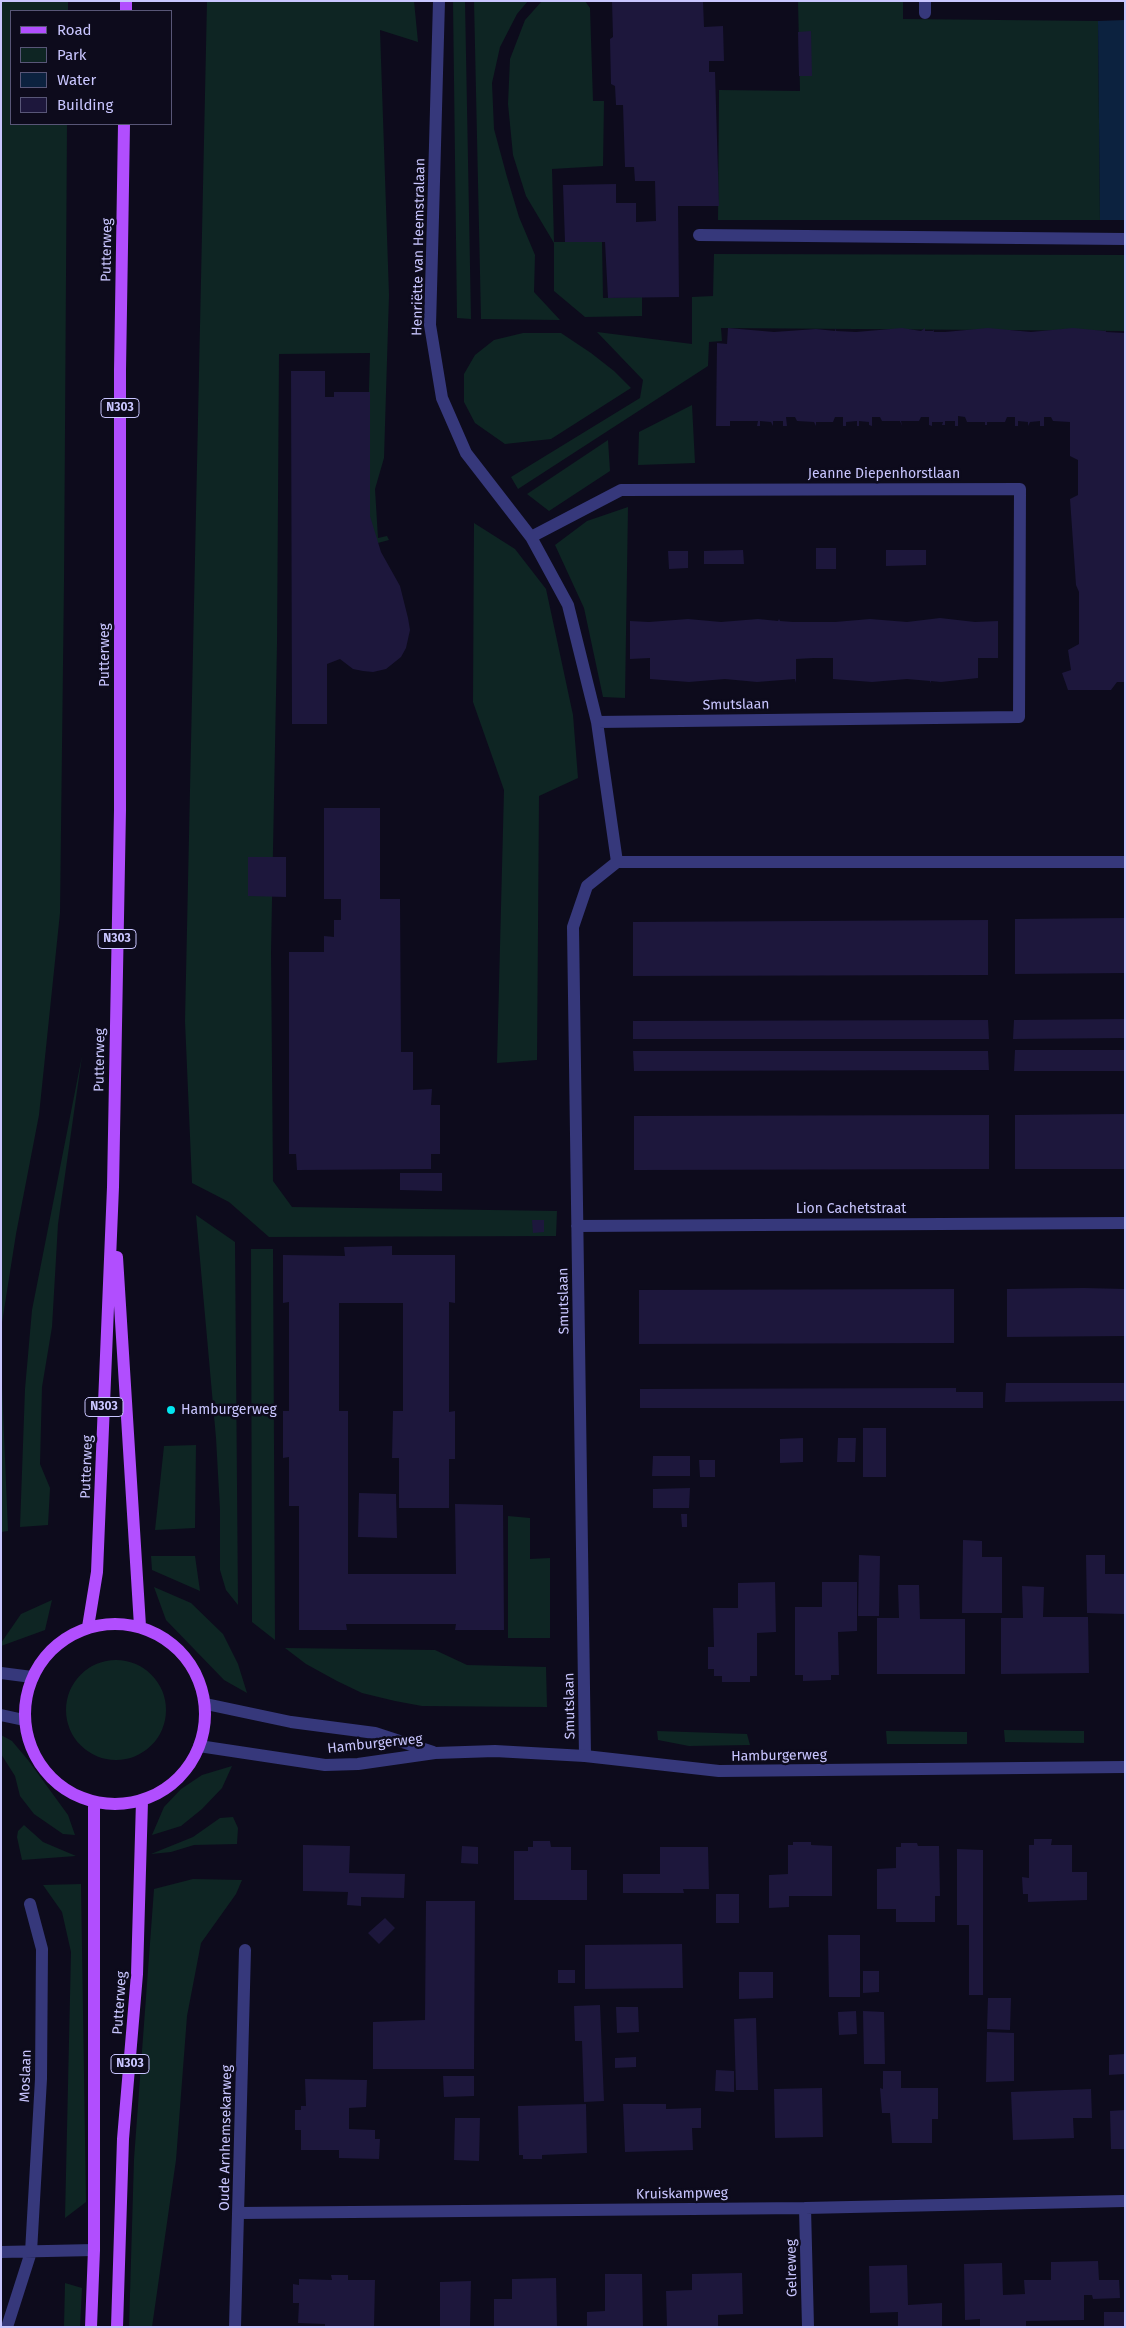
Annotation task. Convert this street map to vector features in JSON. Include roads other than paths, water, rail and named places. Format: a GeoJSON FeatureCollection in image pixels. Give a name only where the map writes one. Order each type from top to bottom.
{"type":"FeatureCollection","features":[{"type":"Feature","properties":{"kind":"main road","name":"Putterweg"},"geometry":{"type":"LineString","coordinates":[[88,1626],[97,1572],[113,1187],[120,810],[120,370],[124,125]]}},
{"type":"Feature","properties":{"kind":"main road","name":"Putterweg"},"geometry":{"type":"LineString","coordinates":[[113,1187],[140,1626]]}},
{"type":"Feature","properties":{"kind":"main road"},"geometry":{"type":"LineString","coordinates":[[114,1622],[140,1626],[164,1636],[184,1654],[198,1676],[206,1704],[204,1730],[199,1746],[184,1773],[165,1790],[142,1801],[118,1805],[94,1802],[74,1794],[56,1782],[40,1765],[30,1746],[24,1720],[32,1677],[45,1656],[64,1638],[88,1626],[114,1622]]}},
{"type":"Feature","properties":{"kind":"main road","name":"Putterweg"},"geometry":{"type":"LineString","coordinates":[[117,2327],[123,2139],[137,1974],[142,1801]]}},
{"type":"Feature","properties":{"kind":"main road","name":"Putterweg"},"geometry":{"type":"LineString","coordinates":[[91,2327],[94,2250],[94,1802]]}},
{"type":"Feature","properties":{"kind":"street","name":"Henriëtte van Heemstralaan"},"geometry":{"type":"LineString","coordinates":[[439,1],[430,325],[442,398],[466,452],[531,537],[568,605],[597,722]]}},
{"type":"Feature","properties":{"kind":"street"},"geometry":{"type":"LineString","coordinates":[[699,235],[1125,239]]}},
{"type":"Feature","properties":{"kind":"street","name":"Jeanne Diepenhorstlaan"},"geometry":{"type":"LineString","coordinates":[[531,537],[622,490],[1020,489],[1019,717]]}},
{"type":"Feature","properties":{"kind":"street","name":"Smutslaan"},"geometry":{"type":"LineString","coordinates":[[597,722],[1019,717]]}},
{"type":"Feature","properties":{"kind":"street"},"geometry":{"type":"LineString","coordinates":[[597,722],[616,862],[1125,862]]}},
{"type":"Feature","properties":{"kind":"street","name":"Smutslaan"},"geometry":{"type":"LineString","coordinates":[[586,1756],[573,928],[587,886],[616,862]]}},
{"type":"Feature","properties":{"kind":"street","name":"Lion Cachetstraat"},"geometry":{"type":"LineString","coordinates":[[578,1226],[1125,1223]]}},
{"type":"Feature","properties":{"kind":"street"},"geometry":{"type":"LineString","coordinates":[[1,1674],[32,1677]]}},
{"type":"Feature","properties":{"kind":"street","name":"Hamburgerweg"},"geometry":{"type":"LineString","coordinates":[[206,1704],[291,1722],[375,1733],[436,1753]]}},
{"type":"Feature","properties":{"kind":"street"},"geometry":{"type":"LineString","coordinates":[[1,1715],[24,1720]]}},
{"type":"Feature","properties":{"kind":"street","name":"Hamburgerweg"},"geometry":{"type":"LineString","coordinates":[[199,1746],[325,1765],[358,1764],[436,1753],[495,1750],[586,1756],[719,1771],[1125,1767]]}},
{"type":"Feature","properties":{"kind":"street","name":"Moslaan"},"geometry":{"type":"LineString","coordinates":[[7,2327],[31,2252],[41,2079],[42,1949],[30,1904]]}},
{"type":"Feature","properties":{"kind":"street","name":"Oude Arnhemsekarweg"},"geometry":{"type":"LineString","coordinates":[[235,2327],[245,1950]]}},
{"type":"Feature","properties":{"kind":"street","name":"Kruiskampweg"},"geometry":{"type":"LineString","coordinates":[[239,2213],[805,2208],[1125,2201]]}},
{"type":"Feature","properties":{"kind":"street","name":"Gelreweg"},"geometry":{"type":"LineString","coordinates":[[805,2208],[808,2327]]}},
{"type":"Feature","properties":{"kind":"street"},"geometry":{"type":"LineString","coordinates":[[1,2252],[94,2250]]}},
{"type":"Feature","properties":{"kind":"water"},"geometry":{"type":"Polygon","coordinates":[[[1125,20],[1125,220],[1100,220],[1098,21],[1125,20]]]}},
{"type":"Feature","properties":{"kind":"place","name":"Hamburgerweg"},"geometry":{"type":"Point","coordinates":[171,1410]}}]}
